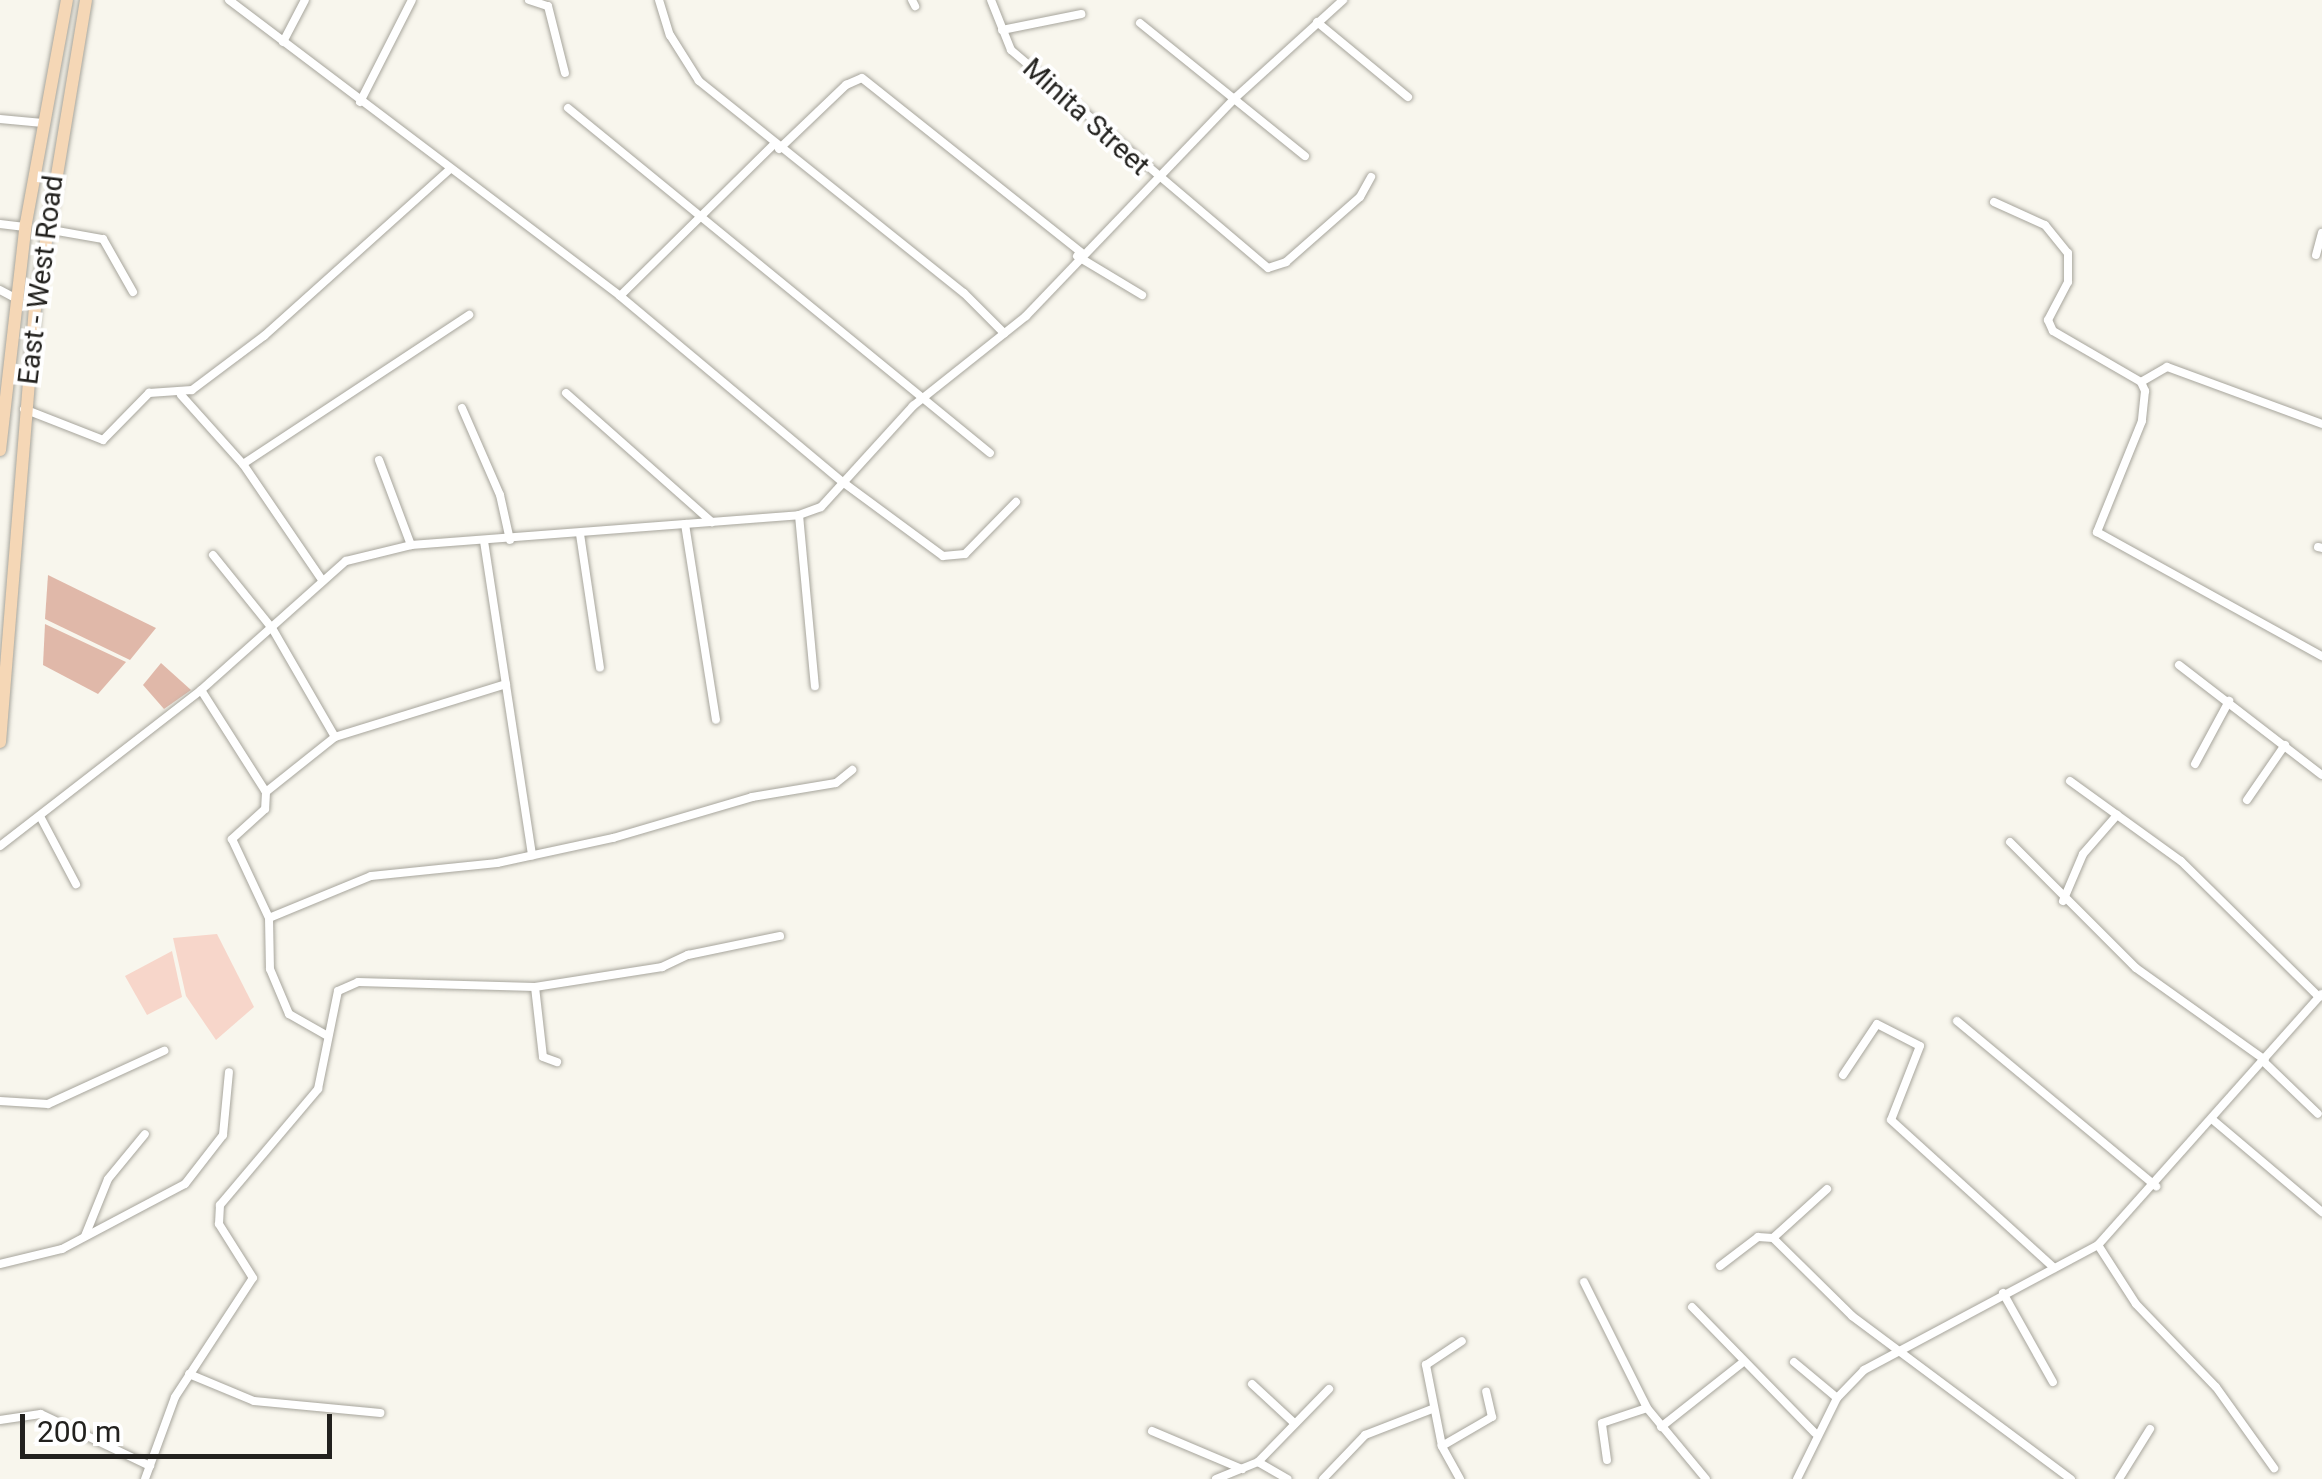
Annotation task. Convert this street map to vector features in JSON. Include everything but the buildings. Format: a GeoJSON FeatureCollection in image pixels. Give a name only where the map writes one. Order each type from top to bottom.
{"type":"FeatureCollection","features":[{"type":"Feature","properties":{"kind":"main road","name":"East - West Road"},"geometry":{"type":"LineString","coordinates":[[0,450],[1,409],[25,227],[66,0]]}},
{"type":"Feature","properties":{"kind":"main road","name":"East - West Road"},"geometry":{"type":"LineString","coordinates":[[0,742],[24,410],[46,229],[86,0]]}},
{"type":"Feature","properties":{"kind":"street"},"geometry":{"type":"LineString","coordinates":[[229,0],[620,296],[844,483],[954,559],[1016,502]]}},
{"type":"Feature","properties":{"kind":"street"},"geometry":{"type":"LineString","coordinates":[[283,42],[305,0]]}},
{"type":"Feature","properties":{"kind":"street"},"geometry":{"type":"LineString","coordinates":[[360,102],[412,0]]}},
{"type":"Feature","properties":{"kind":"street"},"geometry":{"type":"LineString","coordinates":[[529,0],[548,6],[553,16],[565,73]]}},
{"type":"Feature","properties":{"kind":"street"},"geometry":{"type":"LineString","coordinates":[[659,0],[670,35],[700,80],[777,146],[964,293],[1004,334]]}},
{"type":"Feature","properties":{"kind":"street","name":"Minita Street"},"geometry":{"type":"LineString","coordinates":[[991,0],[1012,50],[1157,180],[1268,268],[1286,262],[1345,210],[1371,177]]}},
{"type":"Feature","properties":{"kind":"street"},"geometry":{"type":"LineString","coordinates":[[0,846],[41,818],[201,690],[346,562],[411,545],[799,515],[821,507],[923,398],[1004,334],[1234,98],[1343,0]]}},
{"type":"Feature","properties":{"kind":"street"},"geometry":{"type":"LineString","coordinates":[[1002,30],[1081,14]]}},
{"type":"Feature","properties":{"kind":"street"},"geometry":{"type":"LineString","coordinates":[[1317,22],[1408,97]]}},
{"type":"Feature","properties":{"kind":"street"},"geometry":{"type":"LineString","coordinates":[[1140,23],[1304,156]]}},
{"type":"Feature","properties":{"kind":"street"},"geometry":{"type":"LineString","coordinates":[[620,296],[777,146],[846,85],[862,78],[1079,254],[1142,295]]}},
{"type":"Feature","properties":{"kind":"street"},"geometry":{"type":"LineString","coordinates":[[568,108],[701,222],[990,452]]}},
{"type":"Feature","properties":{"kind":"street"},"geometry":{"type":"LineString","coordinates":[[0,118],[43,123]]}},
{"type":"Feature","properties":{"kind":"street"},"geometry":{"type":"LineString","coordinates":[[24,410],[103,440],[141,398],[182,395],[264,336],[451,168]]}},
{"type":"Feature","properties":{"kind":"street"},"geometry":{"type":"LineString","coordinates":[[1994,202],[2011,215],[2045,225],[2068,254],[2068,282],[2048,320],[2053,330],[2141,382]]}},
{"type":"Feature","properties":{"kind":"street"},"geometry":{"type":"LineString","coordinates":[[0,224],[25,227]]}},
{"type":"Feature","properties":{"kind":"street"},"geometry":{"type":"LineString","coordinates":[[46,229],[103,239],[133,292]]}},
{"type":"Feature","properties":{"kind":"street"},"geometry":{"type":"LineString","coordinates":[[2316,255],[2322,233]]}},
{"type":"Feature","properties":{"kind":"street"},"geometry":{"type":"LineString","coordinates":[[0,290],[15,298]]}},
{"type":"Feature","properties":{"kind":"street"},"geometry":{"type":"LineString","coordinates":[[244,464],[469,314]]}},
{"type":"Feature","properties":{"kind":"street"},"geometry":{"type":"LineString","coordinates":[[2141,382],[2167,367],[2322,424]]}},
{"type":"Feature","properties":{"kind":"street"},"geometry":{"type":"LineString","coordinates":[[2141,382],[2142,420],[2097,532],[2322,656]]}},
{"type":"Feature","properties":{"kind":"street"},"geometry":{"type":"LineString","coordinates":[[566,393],[712,522]]}},
{"type":"Feature","properties":{"kind":"street"},"geometry":{"type":"LineString","coordinates":[[182,395],[244,464],[322,580]]}},
{"type":"Feature","properties":{"kind":"street"},"geometry":{"type":"LineString","coordinates":[[462,408],[500,495],[510,540]]}},
{"type":"Feature","properties":{"kind":"street"},"geometry":{"type":"LineString","coordinates":[[379,460],[411,545]]}},
{"type":"Feature","properties":{"kind":"street"},"geometry":{"type":"LineString","coordinates":[[799,515],[815,686]]}},
{"type":"Feature","properties":{"kind":"street"},"geometry":{"type":"LineString","coordinates":[[685,524],[716,720]]}},
{"type":"Feature","properties":{"kind":"street"},"geometry":{"type":"LineString","coordinates":[[580,534],[600,668]]}},
{"type":"Feature","properties":{"kind":"street"},"geometry":{"type":"LineString","coordinates":[[484,541],[532,854]]}},
{"type":"Feature","properties":{"kind":"street"},"geometry":{"type":"LineString","coordinates":[[213,555],[272,628],[335,737]]}},
{"type":"Feature","properties":{"kind":"street"},"geometry":{"type":"LineString","coordinates":[[2179,665],[2322,774]]}},
{"type":"Feature","properties":{"kind":"street"},"geometry":{"type":"LineString","coordinates":[[266,792],[335,737],[506,684]]}},
{"type":"Feature","properties":{"kind":"street"},"geometry":{"type":"LineString","coordinates":[[201,690],[266,792],[264,809],[232,838],[269,918],[270,969],[284,1007],[326,1035]]}},
{"type":"Feature","properties":{"kind":"street"},"geometry":{"type":"LineString","coordinates":[[2195,764],[2230,701]]}},
{"type":"Feature","properties":{"kind":"street"},"geometry":{"type":"LineString","coordinates":[[2247,800],[2285,745]]}},
{"type":"Feature","properties":{"kind":"street"},"geometry":{"type":"LineString","coordinates":[[269,918],[371,876],[532,854],[752,797],[836,783],[852,770]]}},
{"type":"Feature","properties":{"kind":"street"},"geometry":{"type":"LineString","coordinates":[[1796,1479],[1815,1433],[1837,1398],[1898,1348],[2098,1245],[2156,1186],[2320,996],[2204,881],[2070,780]]}},
{"type":"Feature","properties":{"kind":"street"},"geometry":{"type":"LineString","coordinates":[[2063,901],[2082,854],[2117,815]]}},
{"type":"Feature","properties":{"kind":"street"},"geometry":{"type":"LineString","coordinates":[[41,818],[76,884]]}},
{"type":"Feature","properties":{"kind":"street"},"geometry":{"type":"LineString","coordinates":[[2010,842],[2063,901],[2136,968],[2264,1060],[2318,1114]]}},
{"type":"Feature","properties":{"kind":"street"},"geometry":{"type":"LineString","coordinates":[[145,1479],[189,1374],[253,1278],[219,1224],[220,1205],[318,1089],[326,1071],[326,1035],[338,991],[358,982],[535,986],[662,967],[688,955],[780,936]]}},
{"type":"Feature","properties":{"kind":"street"},"geometry":{"type":"LineString","coordinates":[[535,986],[544,1057],[556,1062]]}},
{"type":"Feature","properties":{"kind":"street"},"geometry":{"type":"LineString","coordinates":[[1956,1021],[2156,1186]]}},
{"type":"Feature","properties":{"kind":"street"},"geometry":{"type":"LineString","coordinates":[[1843,1075],[1877,1024],[1920,1046],[1891,1120],[2054,1268]]}},
{"type":"Feature","properties":{"kind":"street"},"geometry":{"type":"LineString","coordinates":[[0,1101],[48,1104],[164,1051]]}},
{"type":"Feature","properties":{"kind":"street"},"geometry":{"type":"LineString","coordinates":[[0,1264],[40,1257],[185,1184],[223,1135],[230,1072]]}},
{"type":"Feature","properties":{"kind":"street"},"geometry":{"type":"LineString","coordinates":[[2213,1120],[2322,1212]]}},
{"type":"Feature","properties":{"kind":"street"},"geometry":{"type":"LineString","coordinates":[[85,1236],[108,1180],[145,1134]]}},
{"type":"Feature","properties":{"kind":"street"},"geometry":{"type":"LineString","coordinates":[[1773,1238],[1827,1189]]}},
{"type":"Feature","properties":{"kind":"street"},"geometry":{"type":"LineString","coordinates":[[1720,1266],[1758,1237],[1773,1238],[1852,1316],[2070,1479]]}},
{"type":"Feature","properties":{"kind":"street"},"geometry":{"type":"LineString","coordinates":[[2098,1245],[2136,1304],[2216,1387],[2274,1468]]}},
{"type":"Feature","properties":{"kind":"street"},"geometry":{"type":"LineString","coordinates":[[1584,1282],[1647,1408],[1706,1479]]}},
{"type":"Feature","properties":{"kind":"street"},"geometry":{"type":"LineString","coordinates":[[2003,1294],[2054,1382]]}},
{"type":"Feature","properties":{"kind":"street"},"geometry":{"type":"LineString","coordinates":[[1692,1307],[1742,1363],[1815,1433]]}},
{"type":"Feature","properties":{"kind":"street"},"geometry":{"type":"LineString","coordinates":[[1460,1479],[1442,1446],[1426,1365],[1462,1341]]}},
{"type":"Feature","properties":{"kind":"street"},"geometry":{"type":"LineString","coordinates":[[1794,1362],[1837,1398]]}},
{"type":"Feature","properties":{"kind":"street"},"geometry":{"type":"LineString","coordinates":[[1661,1427],[1742,1363]]}},
{"type":"Feature","properties":{"kind":"street"},"geometry":{"type":"LineString","coordinates":[[189,1374],[254,1401],[380,1413]]}},
{"type":"Feature","properties":{"kind":"street"},"geometry":{"type":"LineString","coordinates":[[1252,1384],[1293,1422]]}},
{"type":"Feature","properties":{"kind":"street"},"geometry":{"type":"LineString","coordinates":[[1216,1479],[1258,1462],[1329,1389]]}},
{"type":"Feature","properties":{"kind":"street"},"geometry":{"type":"LineString","coordinates":[[1442,1446],[1492,1418],[1486,1392]]}},
{"type":"Feature","properties":{"kind":"street"},"geometry":{"type":"LineString","coordinates":[[1607,1460],[1602,1423],[1647,1408]]}},
{"type":"Feature","properties":{"kind":"street"},"geometry":{"type":"LineString","coordinates":[[1323,1479],[1365,1435],[1432,1409]]}},
{"type":"Feature","properties":{"kind":"street"},"geometry":{"type":"LineString","coordinates":[[0,1420],[42,1414],[150,1466]]}},
{"type":"Feature","properties":{"kind":"street"},"geometry":{"type":"LineString","coordinates":[[2119,1479],[2150,1429]]}},
{"type":"Feature","properties":{"kind":"street"},"geometry":{"type":"LineString","coordinates":[[1152,1431],[1242,1469]]}},
{"type":"Feature","properties":{"kind":"street"},"geometry":{"type":"LineString","coordinates":[[1258,1462],[1287,1479]]}},
{"type":"Feature","properties":{"kind":"shaded area"},"geometry":{"type":"Polygon","coordinates":[[[48,575],[156,628],[130,660],[45,619],[48,575]]]}},
{"type":"Feature","properties":{"kind":"shaded area"},"geometry":{"type":"Polygon","coordinates":[[[45,624],[126,662],[98,694],[43,665],[45,624]]]}},
{"type":"Feature","properties":{"kind":"shaded area"},"geometry":{"type":"Polygon","coordinates":[[[161,663],[191,690],[164,709],[143,685],[161,663]]]}},
{"type":"Feature","properties":{"kind":"shaded area"},"geometry":{"type":"Polygon","coordinates":[[[217,934],[254,1007],[216,1040],[186,996],[173,938],[217,934]]]}},
{"type":"Feature","properties":{"kind":"shaded area"},"geometry":{"type":"Polygon","coordinates":[[[172,951],[182,997],[147,1015],[125,976],[172,951]]]}}]}
